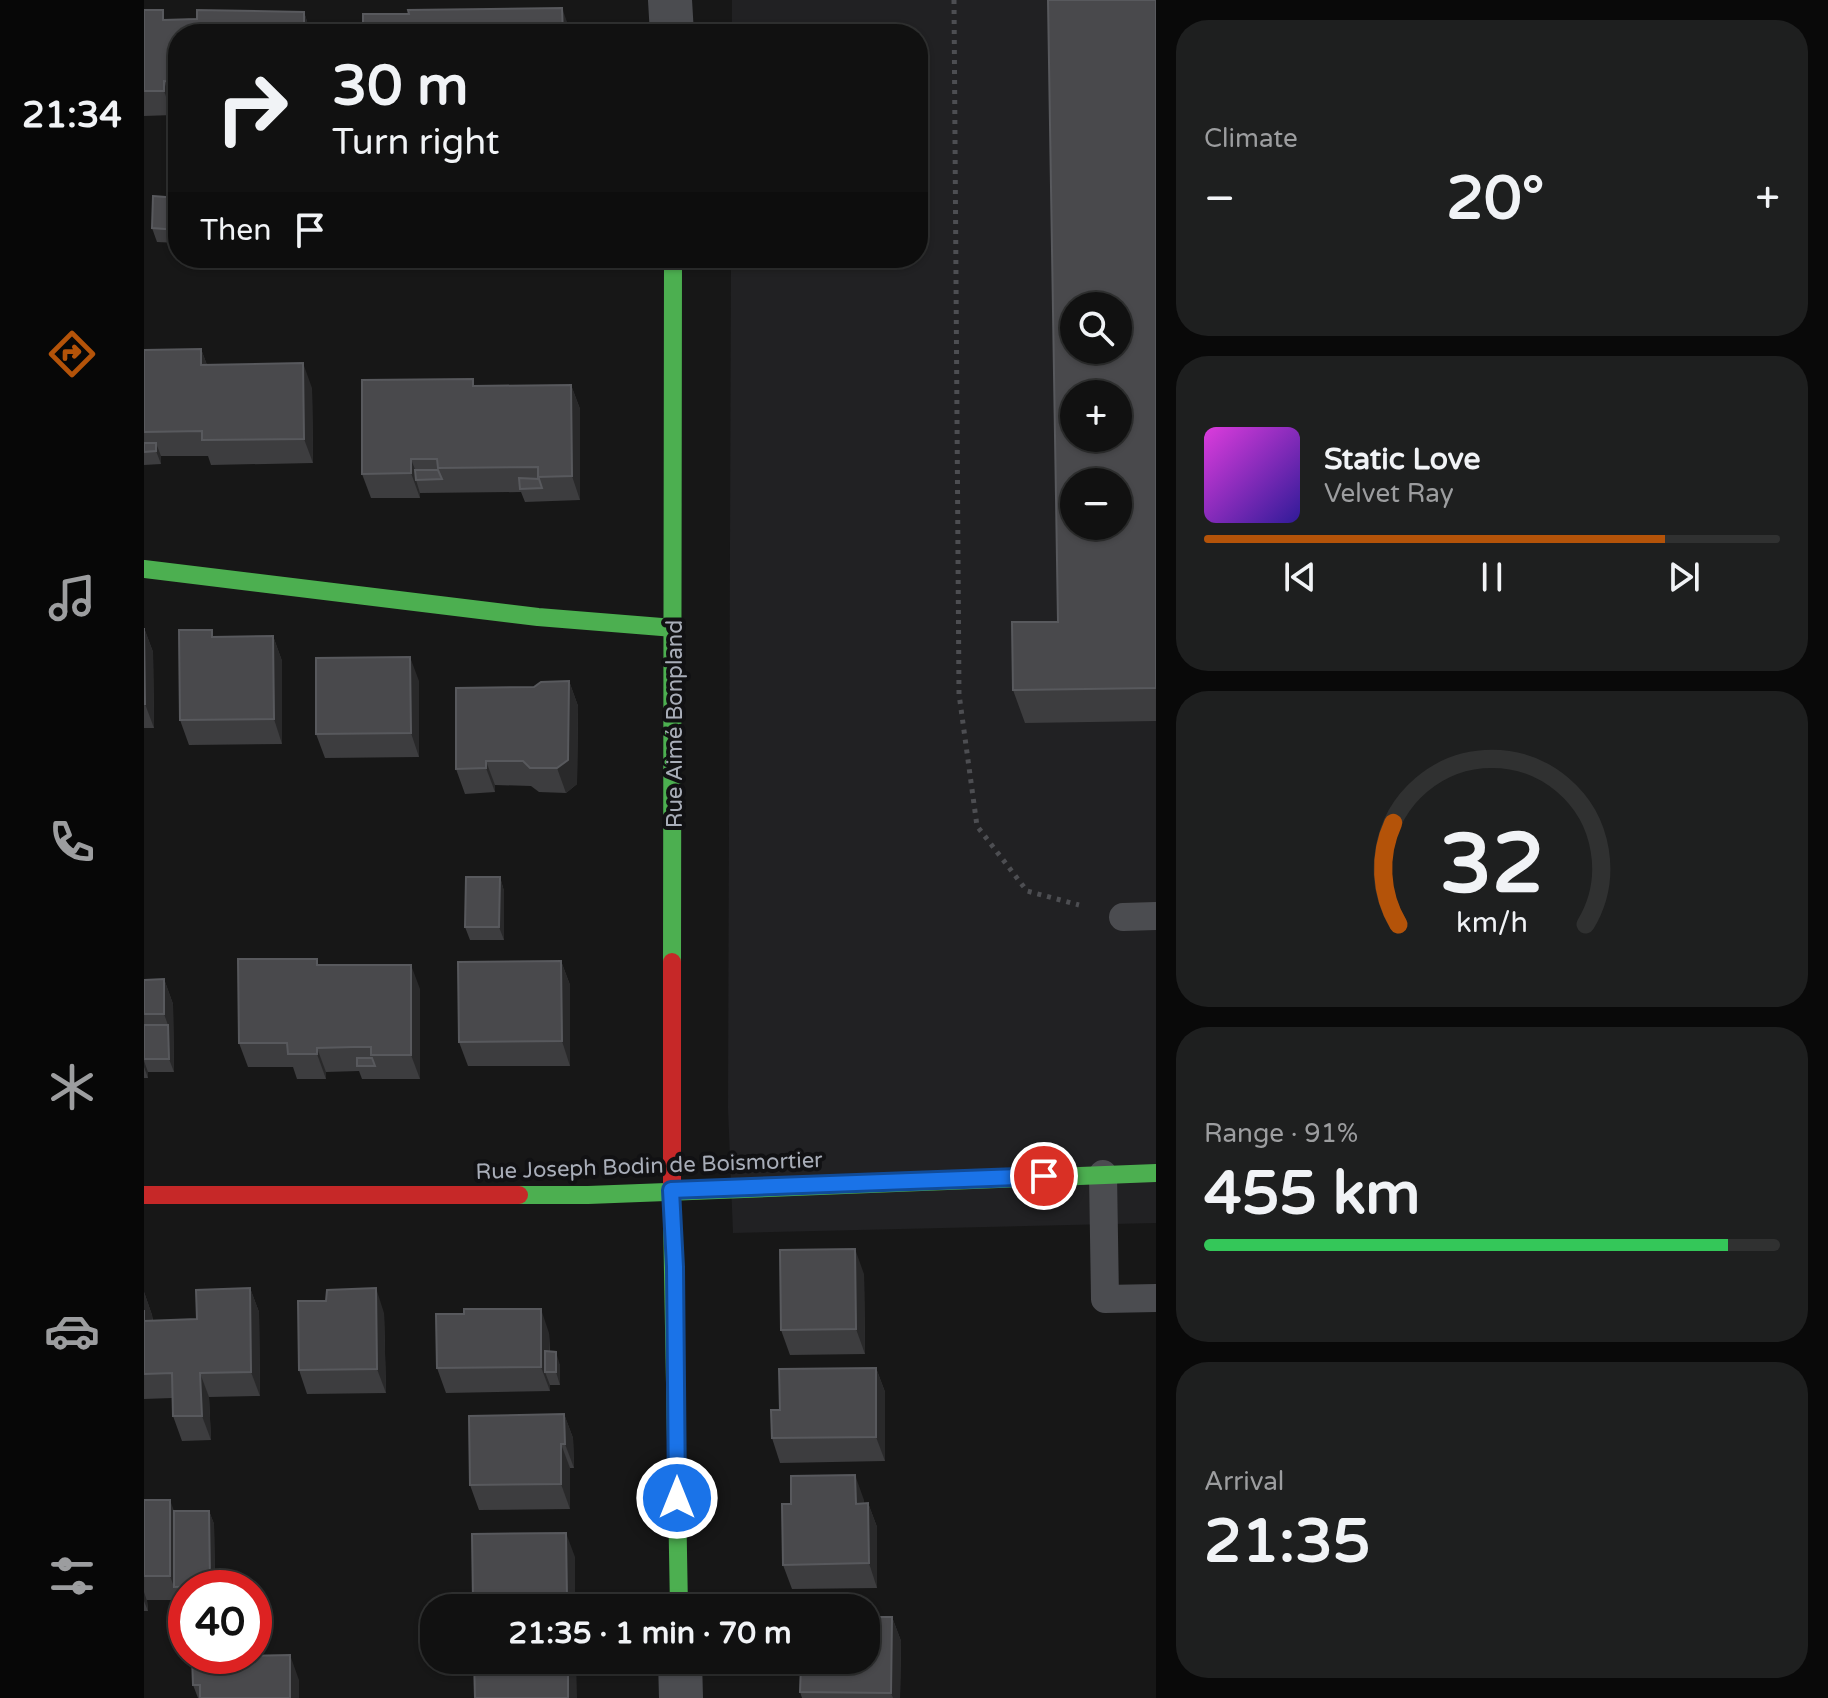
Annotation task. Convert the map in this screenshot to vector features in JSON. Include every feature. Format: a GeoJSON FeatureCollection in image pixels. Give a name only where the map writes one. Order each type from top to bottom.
{"type":"FeatureCollection","features":[{"type":"Feature","properties":{"kind":"street"},"geometry":{"type":"LineString","coordinates":[[670,0],[671,24]]}},
{"type":"Feature","properties":{"kind":"street","name":"Rue Aimé Bonpland"},"geometry":{"type":"LineString","coordinates":[[673,268],[671,1190],[675,1267],[679,1594]]}},
{"type":"Feature","properties":{"kind":"street"},"geometry":{"type":"LineString","coordinates":[[144,569],[538,617],[674,628]]}},
{"type":"Feature","properties":{"kind":"street","name":"Rue Joseph Bodin de Boismortier"},"geometry":{"type":"LineString","coordinates":[[144,1195],[588,1195],[1156,1173]]}},
{"type":"Feature","properties":{"kind":"street"},"geometry":{"type":"LineString","coordinates":[[680,1674],[681,1698]]}},
{"type":"Feature","properties":{"kind":"lane"},"geometry":{"type":"LineString","coordinates":[[1123,917],[1156,916]]}},
{"type":"Feature","properties":{"kind":"lane"},"geometry":{"type":"LineString","coordinates":[[1103,1174],[1105,1299],[1156,1298]]}},
{"type":"Feature","properties":{"kind":"path"},"geometry":{"type":"LineString","coordinates":[[954,0],[959,694],[977,826],[1027,891],[1123,917]]}},
{"type":"Feature","properties":{"kind":"shaded area"},"geometry":{"type":"Polygon","coordinates":[[[732,0],[1156,0],[1156,1223],[733,1233],[728,1108],[731,268],[928,268],[928,24],[732,24],[732,0]]]}},
{"type":"Feature","properties":{"kind":"building"},"geometry":{"type":"Polygon","coordinates":[[[1048,0],[1156,0],[1156,688],[1013,690],[1012,622],[1058,622],[1048,0]]]}},
{"type":"Feature","properties":{"kind":"building"},"geometry":{"type":"Polygon","coordinates":[[[562,8],[563,24],[363,24],[363,14],[409,14],[408,10],[562,8]]]}},
{"type":"Feature","properties":{"kind":"building"},"geometry":{"type":"Polygon","coordinates":[[[144,10],[163,10],[163,20],[197,19],[197,10],[304,12],[304,24],[168,24],[168,81],[164,81],[164,91],[144,91],[144,10]]]}},
{"type":"Feature","properties":{"kind":"building"},"geometry":{"type":"Polygon","coordinates":[[[153,196],[168,197],[168,229],[152,228],[153,196]]]}},
{"type":"Feature","properties":{"kind":"building"},"geometry":{"type":"Polygon","coordinates":[[[201,349],[201,365],[303,363],[304,439],[202,440],[202,431],[144,432],[144,350],[201,349]]]}},
{"type":"Feature","properties":{"kind":"building"},"geometry":{"type":"Polygon","coordinates":[[[473,379],[473,386],[571,385],[572,476],[538,477],[538,467],[438,468],[437,459],[411,459],[411,473],[362,474],[362,380],[473,379]]]}},
{"type":"Feature","properties":{"kind":"building"},"geometry":{"type":"Polygon","coordinates":[[[144,443],[156,443],[156,451],[144,452],[144,443]]]}},
{"type":"Feature","properties":{"kind":"building"},"geometry":{"type":"Polygon","coordinates":[[[415,470],[438,470],[442,479],[416,480],[415,470]]]}},
{"type":"Feature","properties":{"kind":"building"},"geometry":{"type":"Polygon","coordinates":[[[519,478],[539,479],[542,488],[520,489],[519,478]]]}},
{"type":"Feature","properties":{"kind":"building"},"geometry":{"type":"Polygon","coordinates":[[[179,630],[212,630],[212,637],[273,636],[274,719],[180,720],[179,630]]]}},
{"type":"Feature","properties":{"kind":"building"},"geometry":{"type":"Polygon","coordinates":[[[410,657],[411,733],[316,734],[316,658],[410,657]]]}},
{"type":"Feature","properties":{"kind":"building"},"geometry":{"type":"Polygon","coordinates":[[[569,681],[568,760],[557,768],[530,768],[523,761],[486,761],[486,768],[456,769],[456,688],[534,687],[541,682],[569,681]]]}},
{"type":"Feature","properties":{"kind":"building"},"geometry":{"type":"Polygon","coordinates":[[[466,877],[500,877],[499,927],[465,927],[466,877]]]}},
{"type":"Feature","properties":{"kind":"building"},"geometry":{"type":"Polygon","coordinates":[[[238,959],[317,959],[317,965],[411,965],[411,1055],[371,1055],[371,1047],[317,1048],[317,1054],[288,1054],[287,1043],[239,1043],[238,959]]]}},
{"type":"Feature","properties":{"kind":"building"},"geometry":{"type":"Polygon","coordinates":[[[561,961],[562,1041],[459,1042],[458,962],[561,961]]]}},
{"type":"Feature","properties":{"kind":"building"},"geometry":{"type":"Polygon","coordinates":[[[164,979],[164,1014],[144,1014],[144,980],[164,979]]]}},
{"type":"Feature","properties":{"kind":"building"},"geometry":{"type":"Polygon","coordinates":[[[144,1025],[168,1025],[169,1059],[144,1059],[144,1025]]]}},
{"type":"Feature","properties":{"kind":"building"},"geometry":{"type":"Polygon","coordinates":[[[357,1058],[372,1058],[375,1066],[357,1066],[357,1058]]]}},
{"type":"Feature","properties":{"kind":"building"},"geometry":{"type":"Polygon","coordinates":[[[855,1249],[856,1329],[781,1330],[780,1250],[855,1249]]]}},
{"type":"Feature","properties":{"kind":"building"},"geometry":{"type":"Polygon","coordinates":[[[250,1288],[251,1372],[200,1373],[202,1416],[173,1416],[172,1373],[144,1374],[144,1321],[197,1319],[196,1290],[250,1288]]]}},
{"type":"Feature","properties":{"kind":"building"},"geometry":{"type":"Polygon","coordinates":[[[376,1288],[377,1369],[299,1370],[298,1301],[326,1301],[327,1290],[376,1288]]]}},
{"type":"Feature","properties":{"kind":"building"},"geometry":{"type":"Polygon","coordinates":[[[464,1309],[541,1309],[541,1367],[437,1368],[436,1314],[464,1314],[464,1309]]]}},
{"type":"Feature","properties":{"kind":"building"},"geometry":{"type":"Polygon","coordinates":[[[545,1351],[556,1352],[556,1372],[545,1372],[545,1351]]]}},
{"type":"Feature","properties":{"kind":"building"},"geometry":{"type":"Polygon","coordinates":[[[876,1368],[876,1437],[772,1438],[771,1410],[780,1410],[779,1369],[876,1368]]]}},
{"type":"Feature","properties":{"kind":"building"},"geometry":{"type":"Polygon","coordinates":[[[564,1414],[561,1484],[470,1485],[469,1416],[564,1414]]]}},
{"type":"Feature","properties":{"kind":"building"},"geometry":{"type":"Polygon","coordinates":[[[855,1475],[856,1504],[868,1503],[869,1563],[783,1565],[782,1504],[791,1504],[791,1476],[855,1475]]]}},
{"type":"Feature","properties":{"kind":"building"},"geometry":{"type":"Polygon","coordinates":[[[144,1500],[170,1500],[168,1576],[144,1576],[144,1500]]]}},
{"type":"Feature","properties":{"kind":"building"},"geometry":{"type":"Polygon","coordinates":[[[174,1511],[209,1511],[210,1570],[174,1570],[174,1511]]]}},
{"type":"Feature","properties":{"kind":"building"},"geometry":{"type":"Polygon","coordinates":[[[566,1533],[567,1594],[473,1594],[472,1534],[566,1533]]]}},
{"type":"Feature","properties":{"kind":"building"},"geometry":{"type":"Polygon","coordinates":[[[880,1617],[892,1617],[891,1693],[800,1692],[801,1674],[880,1674],[880,1617]]]}},
{"type":"Feature","properties":{"kind":"building"},"geometry":{"type":"Polygon","coordinates":[[[272,1655],[290,1655],[290,1698],[200,1698],[200,1685],[193,1685],[193,1674],[272,1674],[272,1655]]]}},
{"type":"Feature","properties":{"kind":"building"},"geometry":{"type":"Polygon","coordinates":[[[474,1674],[568,1674],[568,1698],[475,1698],[474,1674]]]}},
{"type":"Feature","properties":{"kind":"traffic: fast"},"geometry":{"type":"LineString","coordinates":[[672,962],[673,268]]}},
{"type":"Feature","properties":{"kind":"traffic: fast"},"geometry":{"type":"LineString","coordinates":[[144,569],[538,617],[674,628]]}},
{"type":"Feature","properties":{"kind":"traffic: fast"},"geometry":{"type":"LineString","coordinates":[[519,1195],[1156,1173]]}},
{"type":"Feature","properties":{"kind":"traffic: fast"},"geometry":{"type":"LineString","coordinates":[[672,1216],[679,1594]]}},
{"type":"Feature","properties":{"kind":"traffic: jam"},"geometry":{"type":"LineString","coordinates":[[672,962],[672,1216]]}},
{"type":"Feature","properties":{"kind":"traffic: jam"},"geometry":{"type":"LineString","coordinates":[[144,1195],[519,1195]]}},
{"type":"Feature","properties":{"kind":"route"},"geometry":{"type":"LineString","coordinates":[[677,1498],[675,1267],[671,1190],[1044,1176]]}}]}
